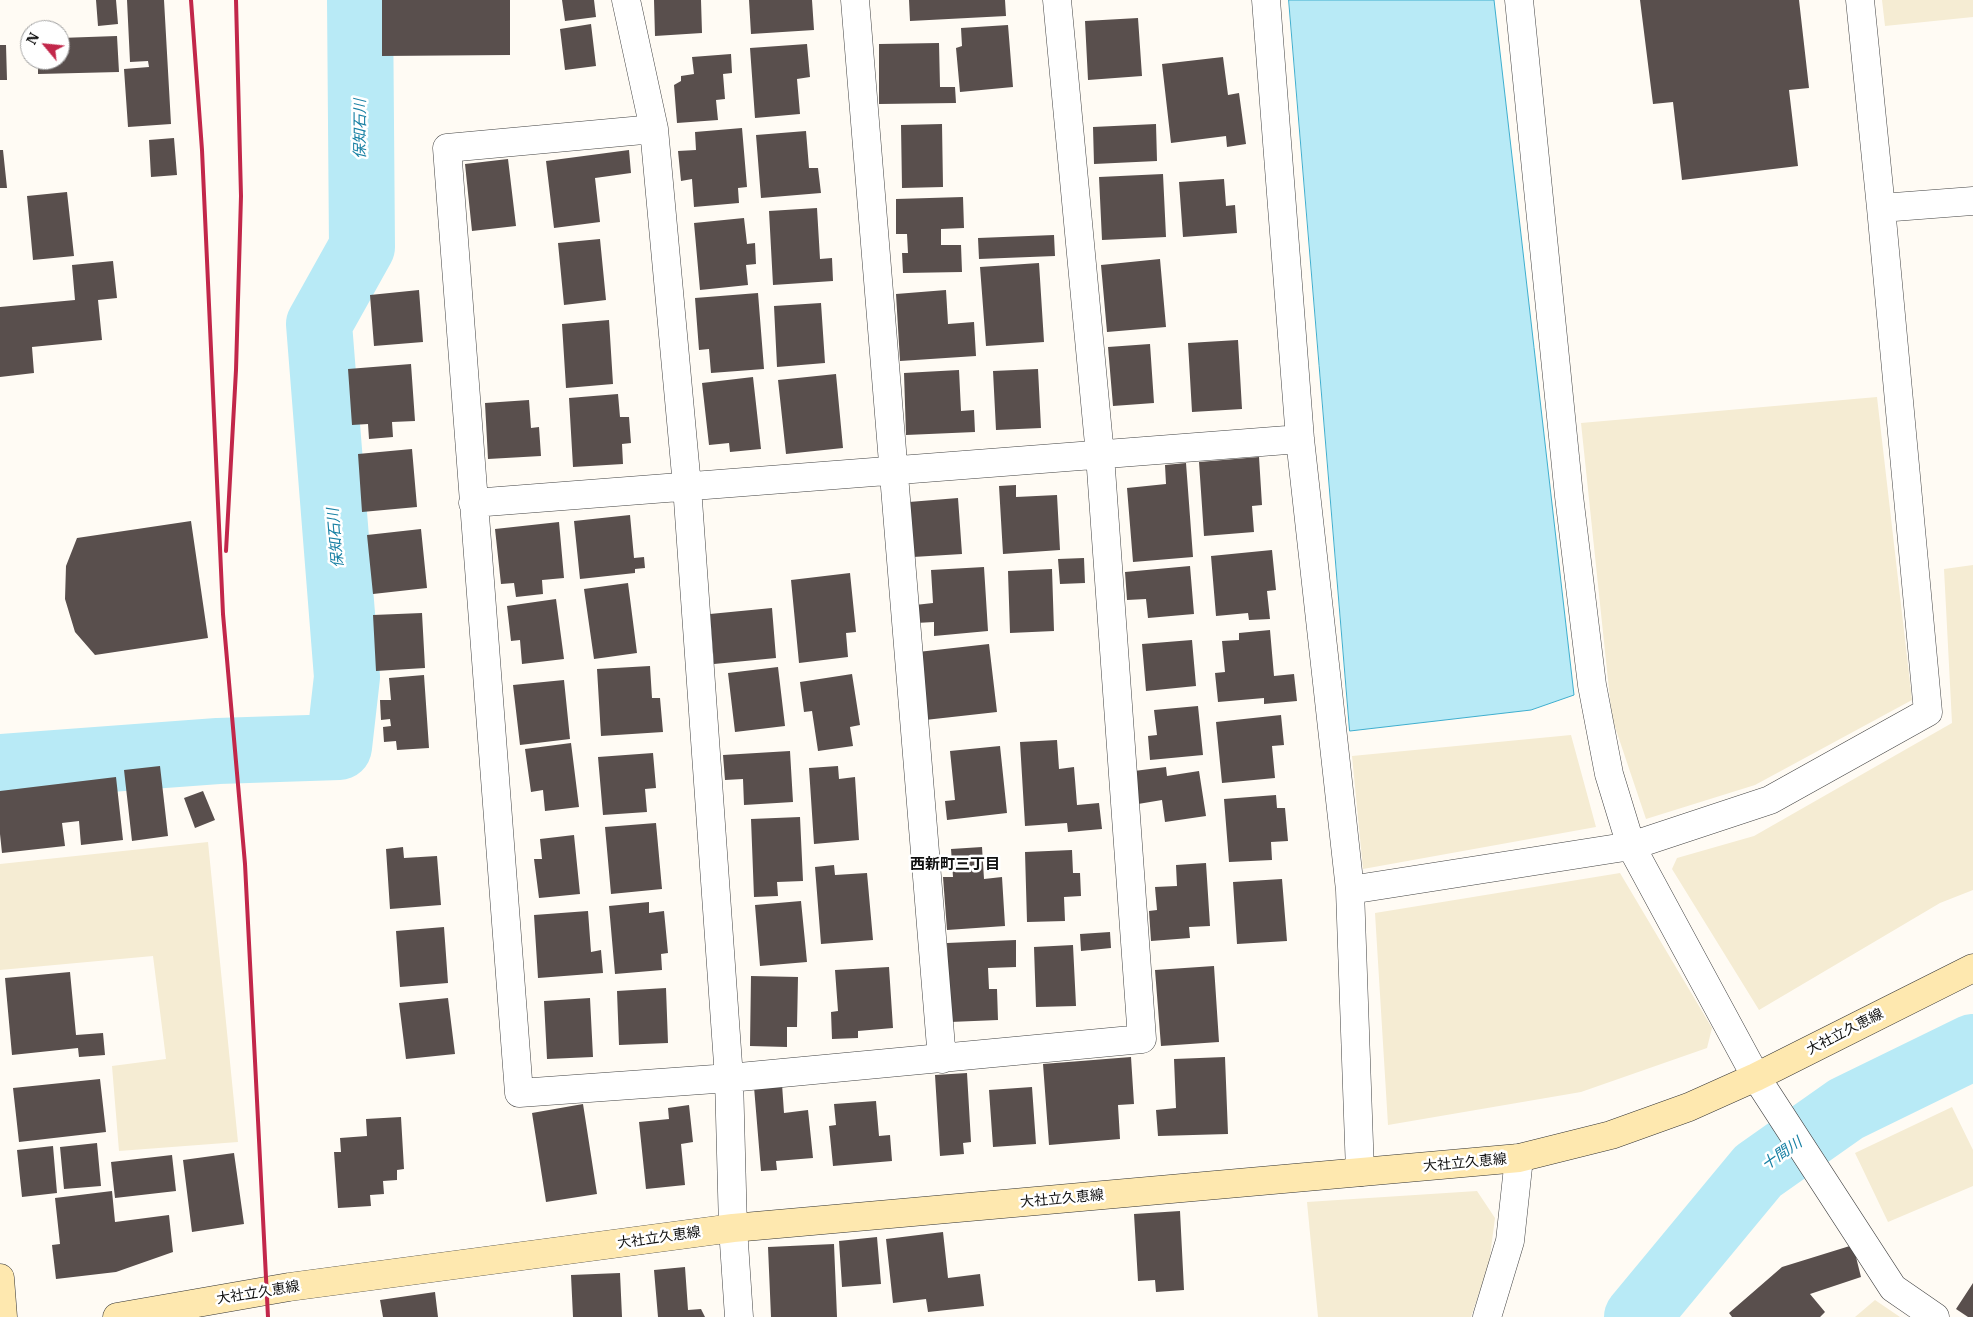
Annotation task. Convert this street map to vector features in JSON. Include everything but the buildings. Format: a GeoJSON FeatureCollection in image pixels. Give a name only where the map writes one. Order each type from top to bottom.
{"type":"FeatureCollection","features":[{"type":"Feature","properties":{"kind":"main road","name":"大社立久恵線"},"geometry":{"type":"LineString","coordinates":[[117,1317],[266,1291],[733,1228],[1518,1158],[1611,1135],[1689,1107],[1756,1077],[1973,968]]}},
{"type":"Feature","properties":{"kind":"main road"},"geometry":{"type":"LineString","coordinates":[[0,1278],[3,1317]]}},
{"type":"Feature","properties":{"kind":"street"},"geometry":{"type":"LineString","coordinates":[[626,0],[654,128],[687,486],[730,1078],[733,1228],[739,1317]]}},
{"type":"Feature","properties":{"kind":"street"},"geometry":{"type":"LineString","coordinates":[[855,0],[942,1058]]}},
{"type":"Feature","properties":{"kind":"street"},"geometry":{"type":"LineString","coordinates":[[654,128],[447,148],[519,1093],[730,1078],[1142,1039],[1100,455],[1057,0]]}},
{"type":"Feature","properties":{"kind":"street"},"geometry":{"type":"LineString","coordinates":[[1266,0],[1300,439],[1350,890],[1360,1172]]}},
{"type":"Feature","properties":{"kind":"street"},"geometry":{"type":"LineString","coordinates":[[1520,0],[1569,496],[1592,685],[1609,774],[1632,846],[1756,1077],[1893,1288],[1935,1317]]}},
{"type":"Feature","properties":{"kind":"street"},"geometry":{"type":"LineString","coordinates":[[1350,890],[1632,846],[1770,800],[1928,712],[1882,208],[1860,0]]}},
{"type":"Feature","properties":{"kind":"street"},"geometry":{"type":"LineString","coordinates":[[1882,208],[1973,201]]}},
{"type":"Feature","properties":{"kind":"street"},"geometry":{"type":"LineString","coordinates":[[473,503],[1300,439]]}},
{"type":"Feature","properties":{"kind":"street"},"geometry":{"type":"LineString","coordinates":[[1487,1317],[1510,1241],[1518,1158]]}},
{"type":"Feature","properties":{"kind":"shaded area"},"geometry":{"type":"Polygon","coordinates":[[[1882,0],[1973,0],[1973,17],[1885,26],[1882,0]]]}},
{"type":"Feature","properties":{"kind":"shaded area"},"geometry":{"type":"Polygon","coordinates":[[[1877,397],[1912,700],[1755,785],[1646,819],[1612,718],[1581,423],[1877,397]]]}},
{"type":"Feature","properties":{"kind":"shaded area"},"geometry":{"type":"Polygon","coordinates":[[[1973,565],[1973,890],[1940,903],[1759,1010],[1672,869],[1677,858],[1754,836],[1952,723],[1944,569],[1973,565]]]}},
{"type":"Feature","properties":{"kind":"shaded area"},"geometry":{"type":"Polygon","coordinates":[[[1571,735],[1596,827],[1363,869],[1352,756],[1571,735]]]}},
{"type":"Feature","properties":{"kind":"shaded area"},"geometry":{"type":"Polygon","coordinates":[[[208,842],[238,1142],[119,1151],[112,1066],[166,1059],[153,956],[0,970],[0,864],[208,842]]]}},
{"type":"Feature","properties":{"kind":"shaded area"},"geometry":{"type":"Polygon","coordinates":[[[1620,873],[1712,1028],[1707,1048],[1581,1092],[1388,1125],[1375,913],[1620,873]]]}},
{"type":"Feature","properties":{"kind":"shaded area"},"geometry":{"type":"Polygon","coordinates":[[[1952,1107],[1973,1150],[1973,1186],[1888,1222],[1855,1153],[1952,1107]]]}},
{"type":"Feature","properties":{"kind":"shaded area"},"geometry":{"type":"Polygon","coordinates":[[[1477,1191],[1495,1218],[1489,1264],[1471,1317],[1318,1317],[1307,1202],[1477,1191]]]}},
{"type":"Feature","properties":{"kind":"shaded area"},"geometry":{"type":"Polygon","coordinates":[[[1875,1300],[1900,1317],[1855,1317],[1875,1300]]]}},
{"type":"Feature","properties":{"kind":"water"},"geometry":{"type":"Polygon","coordinates":[[[1289,0],[1494,0],[1574,695],[1531,710],[1350,731],[1289,0]]]}},
{"type":"Feature","properties":{"kind":"waterway","name":"保知石川"},"geometry":{"type":"LineString","coordinates":[[0,767],[218,751],[339,747],[347,677],[319,324],[362,247],[360,0]]}},
{"type":"Feature","properties":{"kind":"waterway","name":"十間川"},"geometry":{"type":"LineString","coordinates":[[1637,1317],[1758,1171],[1846,1109],[1973,1047]]}},
{"type":"Feature","properties":{"kind":"railway"},"geometry":{"type":"LineString","coordinates":[[191,0],[202,150],[223,614],[245,864],[268,1317]]}},
{"type":"Feature","properties":{"kind":"railway"},"geometry":{"type":"LineString","coordinates":[[226,551],[236,370],[241,196],[236,0]]}},
{"type":"Feature","properties":{"kind":"district","name":"西新町三丁目"},"geometry":{"type":"Point","coordinates":[955,865]}}]}
